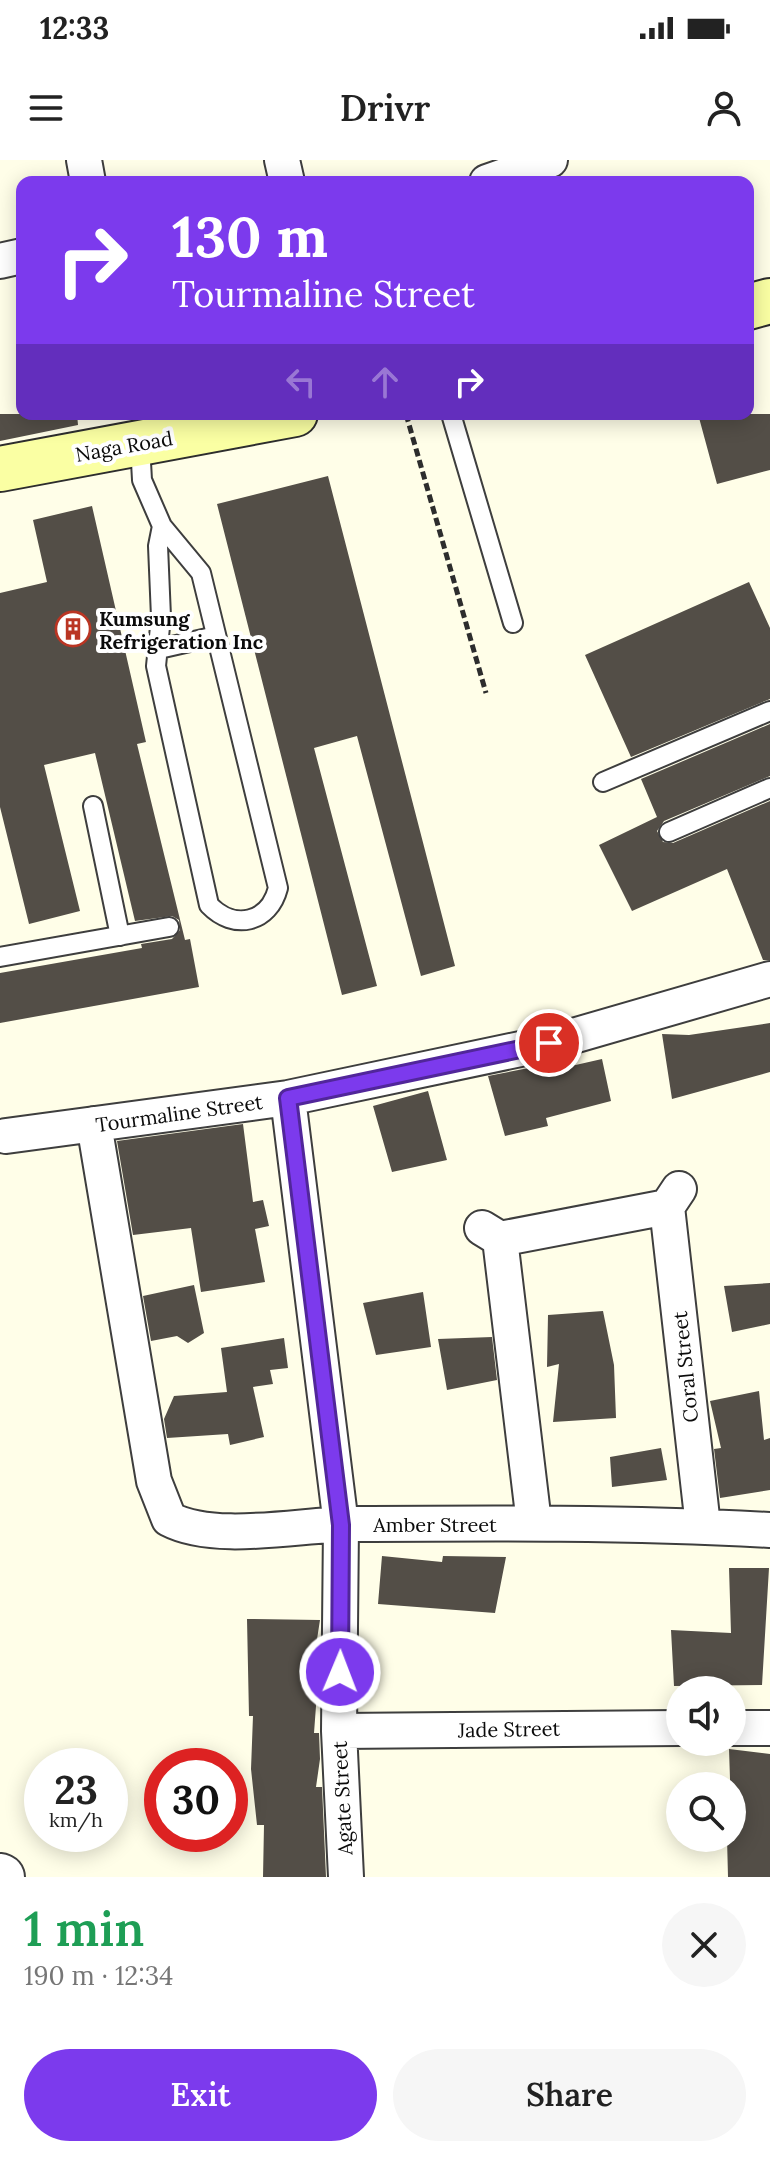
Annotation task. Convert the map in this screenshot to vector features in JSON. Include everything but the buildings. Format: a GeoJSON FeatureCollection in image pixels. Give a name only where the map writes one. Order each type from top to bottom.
{"type":"FeatureCollection","features":[{"type":"Feature","properties":{"kind":"main road","name":"Naga Road"},"geometry":{"type":"LineString","coordinates":[[0,469],[264,420]]}},
{"type":"Feature","properties":{"kind":"street"},"geometry":{"type":"LineString","coordinates":[[503,176],[550,160]]}},
{"type":"Feature","properties":{"kind":"street","name":"Tourmaline Street"},"geometry":{"type":"LineString","coordinates":[[6,1136],[288,1098],[549,1043],[770,979]]}},
{"type":"Feature","properties":{"kind":"street","name":"Agate Street"},"geometry":{"type":"LineString","coordinates":[[288,1098],[341,1525],[339,1731],[346,1877]]}},
{"type":"Feature","properties":{"kind":"street","name":"Amber Street"},"geometry":{"type":"LineString","coordinates":[[94,1124],[154,1481],[169,1519],[186,1528],[213,1531],[341,1525],[534,1523],[770,1530]]}},
{"type":"Feature","properties":{"kind":"street","name":"Coral Street"},"geometry":{"type":"LineString","coordinates":[[534,1523],[491,1234],[673,1198],[703,1526]]}},
{"type":"Feature","properties":{"kind":"street","name":"Jade Street"},"geometry":{"type":"LineString","coordinates":[[339,1731],[666,1728]]}},
{"type":"Feature","properties":{"kind":"street"},"geometry":{"type":"LineString","coordinates":[[746,1728],[770,1728]]}},
{"type":"Feature","properties":{"kind":"lane"},"geometry":{"type":"LineString","coordinates":[[453,420],[513,623]]}},
{"type":"Feature","properties":{"kind":"lane"},"geometry":{"type":"LineString","coordinates":[[140,444],[142,480],[162,526],[201,573],[278,888],[275,901],[264,914],[248,922],[231,921],[209,905],[156,666],[159,649],[158,546],[162,526]]}},
{"type":"Feature","properties":{"kind":"lane"},"geometry":{"type":"LineString","coordinates":[[159,649],[216,636]]}},
{"type":"Feature","properties":{"kind":"lane"},"geometry":{"type":"LineString","coordinates":[[603,782],[770,711]]}},
{"type":"Feature","properties":{"kind":"lane"},"geometry":{"type":"LineString","coordinates":[[669,832],[770,788]]}},
{"type":"Feature","properties":{"kind":"lane"},"geometry":{"type":"LineString","coordinates":[[93,806],[120,936]]}},
{"type":"Feature","properties":{"kind":"lane"},"geometry":{"type":"LineString","coordinates":[[0,957],[169,927]]}},
{"type":"Feature","properties":{"kind":"path"},"geometry":{"type":"LineString","coordinates":[[408,420],[486,693]]}},
{"type":"Feature","properties":{"kind":"place","name":"Kumsung Refrigeration Inc"},"geometry":{"type":"Point","coordinates":[73,629]}},
{"type":"Feature","properties":{"kind":"route"},"geometry":{"type":"LineString","coordinates":[[340,1672],[341,1525],[288,1098],[549,1043]]}}]}
